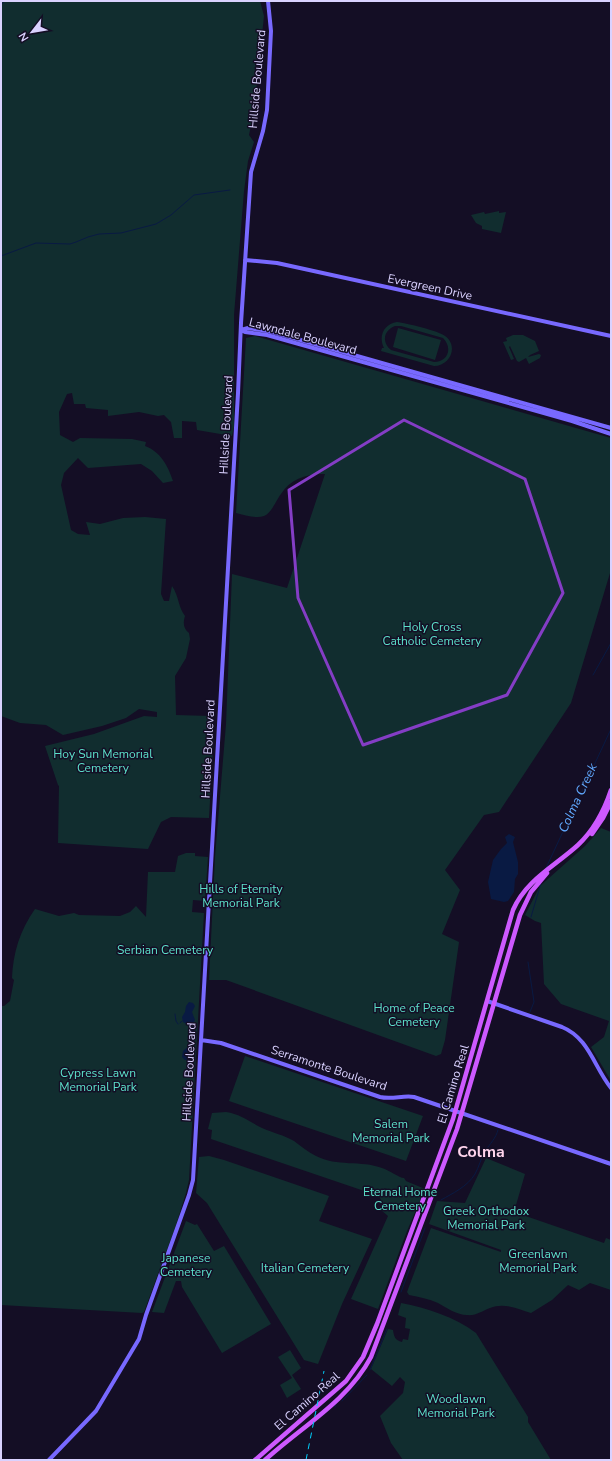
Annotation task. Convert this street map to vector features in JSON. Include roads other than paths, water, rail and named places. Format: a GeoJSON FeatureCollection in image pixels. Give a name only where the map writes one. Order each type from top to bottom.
{"type":"FeatureCollection","features":[{"type":"Feature","properties":{"kind":"main road","name":"Hillside Boulevard"},"geometry":{"type":"LineString","coordinates":[[49,1460],[95,1412],[141,1335],[146,1315],[191,1188],[201,1040],[245,260],[251,172],[266,115],[271,31],[268,1]]}},
{"type":"Feature","properties":{"kind":"main road","name":"Evergreen Drive"},"geometry":{"type":"LineString","coordinates":[[245,260],[277,263],[611,336]]}},
{"type":"Feature","properties":{"kind":"main road","name":"Lawndale Boulevard"},"geometry":{"type":"LineString","coordinates":[[241,330],[248,328],[272,332],[611,428]]}},
{"type":"Feature","properties":{"kind":"main road","name":"Lawndale Boulevard"},"geometry":{"type":"LineString","coordinates":[[241,330],[270,335],[572,421],[611,434]]}},
{"type":"Feature","properties":{"kind":"main road","name":"El Camino Real"},"geometry":{"type":"LineString","coordinates":[[255,1460],[340,1387],[354,1372],[362,1359],[377,1324],[455,1111],[514,907],[537,877],[573,849],[591,830],[601,814],[611,790]]}},
{"type":"Feature","properties":{"kind":"main road","name":"El Camino Real"},"geometry":{"type":"LineString","coordinates":[[265,1460],[345,1393],[359,1377],[369,1362],[378,1342],[447,1157],[462,1113],[519,918],[529,894],[544,876],[588,838],[603,818],[611,802]]}},
{"type":"Feature","properties":{"kind":"main road"},"geometry":{"type":"LineString","coordinates":[[487,1001],[573,1032],[586,1046],[611,1088]]}},
{"type":"Feature","properties":{"kind":"main road","name":"Serramonte Boulevard"},"geometry":{"type":"LineString","coordinates":[[201,1040],[221,1043],[380,1097],[391,1099],[412,1097],[611,1164]]}},
{"type":"Feature","properties":{"kind":"water"},"geometry":{"type":"Polygon","coordinates":[[[509,834],[515,837],[513,842],[518,862],[518,874],[515,879],[514,892],[508,901],[504,902],[491,899],[488,882],[493,860],[507,843],[505,837],[509,834]]]}},
{"type":"Feature","properties":{"kind":"water"},"geometry":{"type":"Polygon","coordinates":[[[189,1002],[193,1003],[195,1006],[192,1012],[195,1020],[193,1024],[195,1028],[191,1042],[193,1056],[191,1059],[185,1060],[182,1057],[183,1051],[189,1046],[191,1031],[190,1026],[183,1022],[182,1017],[189,1002]]]}},
{"type":"Feature","properties":{"kind":"waterway"},"geometry":{"type":"LineString","coordinates":[[1,5],[5,1]]}},
{"type":"Feature","properties":{"kind":"waterway"},"geometry":{"type":"LineString","coordinates":[[1,256],[36,243],[70,244],[99,234],[121,233],[156,224],[171,215],[194,195],[230,190]]}},
{"type":"Feature","properties":{"kind":"waterway"},"geometry":{"type":"LineString","coordinates":[[593,675],[611,643]]}},
{"type":"Feature","properties":{"kind":"waterway","name":"Colma Creek"},"geometry":{"type":"LineString","coordinates":[[546,868],[611,729]]}},
{"type":"Feature","properties":{"kind":"waterway","name":"Colma Creek"},"geometry":{"type":"LineString","coordinates":[[531,917],[541,883]]}},
{"type":"Feature","properties":{"kind":"waterway","name":"Colma Creek"},"geometry":{"type":"LineString","coordinates":[[528,962],[534,1002],[530,1012]]}},
{"type":"Feature","properties":{"kind":"waterway"},"geometry":{"type":"LineString","coordinates":[[175,1014],[178,1024]]}},
{"type":"Feature","properties":{"kind":"waterway","name":"Colma Creek"},"geometry":{"type":"LineString","coordinates":[[441,1200],[460,1189],[472,1179],[485,1151],[498,1130]]}},
{"type":"Feature","properties":{"kind":"waterway","name":"Colma Creek"},"geometry":{"type":"LineString","coordinates":[[401,1292],[425,1228]]}},
{"type":"Feature","properties":{"kind":"waterway","name":"Colma Creek"},"geometry":{"type":"LineString","coordinates":[[370,1370],[387,1329]]}},
{"type":"Feature","properties":{"kind":"waterway","name":"Colma Creek"},"geometry":{"type":"LineString","coordinates":[[342,1401],[367,1375]]}},
{"type":"Feature","properties":{"kind":"railway"},"geometry":{"type":"LineString","coordinates":[[306,1460],[324,1371]]}},
{"type":"Feature","properties":{"kind":"district","name":"Colma"},"geometry":{"type":"Point","coordinates":[481,1152]}},
{"type":"Feature","properties":{"kind":"park label","name":"Holy Cross Catholic Cemetery"},"geometry":{"type":"Point","coordinates":[432,634]}},
{"type":"Feature","properties":{"kind":"park label","name":"Hoy Sun Memorial Cemetery"},"geometry":{"type":"Point","coordinates":[103,761]}},
{"type":"Feature","properties":{"kind":"park label","name":"Hills of Eternity Memorial Park"},"geometry":{"type":"Point","coordinates":[241,896]}},
{"type":"Feature","properties":{"kind":"park label","name":"Serbian Cemetery"},"geometry":{"type":"Point","coordinates":[165,950]}},
{"type":"Feature","properties":{"kind":"park label","name":"Home of Peace Cemetery"},"geometry":{"type":"Point","coordinates":[414,1015]}},
{"type":"Feature","properties":{"kind":"park label","name":"Cypress Lawn Memorial Park"},"geometry":{"type":"Point","coordinates":[98,1080]}},
{"type":"Feature","properties":{"kind":"park label","name":"Salem Memorial Park"},"geometry":{"type":"Point","coordinates":[391,1131]}},
{"type":"Feature","properties":{"kind":"park label","name":"Eternal Home Cemetery"},"geometry":{"type":"Point","coordinates":[400,1199]}},
{"type":"Feature","properties":{"kind":"park label","name":"Greek Orthodox Memorial Park"},"geometry":{"type":"Point","coordinates":[486,1218]}},
{"type":"Feature","properties":{"kind":"park label","name":"Greenlawn Memorial Park"},"geometry":{"type":"Point","coordinates":[538,1261]}},
{"type":"Feature","properties":{"kind":"park label","name":"Japanese Cemetery"},"geometry":{"type":"Point","coordinates":[186,1265]}},
{"type":"Feature","properties":{"kind":"park label","name":"Italian Cemetery"},"geometry":{"type":"Point","coordinates":[305,1268]}},
{"type":"Feature","properties":{"kind":"park label","name":"Woodlawn Memorial Park"},"geometry":{"type":"Point","coordinates":[456,1406]}}]}
